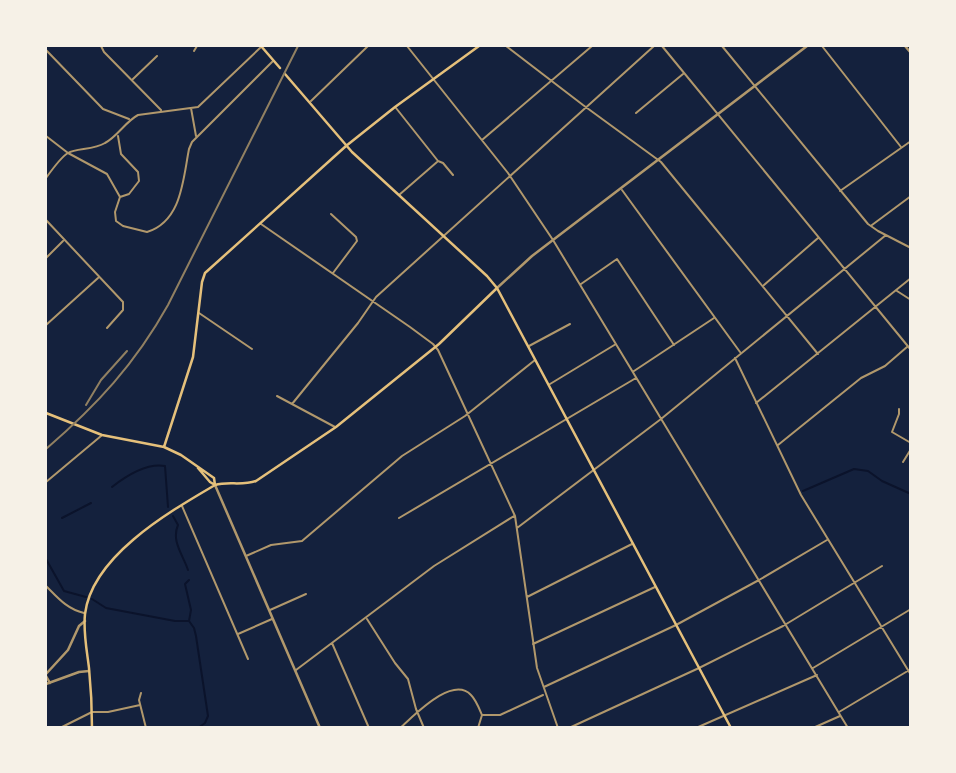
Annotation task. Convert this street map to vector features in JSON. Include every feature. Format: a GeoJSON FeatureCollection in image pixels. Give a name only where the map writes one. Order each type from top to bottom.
{"type":"FeatureCollection","features":[{"type":"Feature","properties":{"kind":"main road"},"geometry":{"type":"LineString","coordinates":[[261,46],[280,68]]}},
{"type":"Feature","properties":{"kind":"main road"},"geometry":{"type":"LineString","coordinates":[[164,447],[193,356],[205,273],[346,146],[479,46]]}},
{"type":"Feature","properties":{"kind":"main road"},"geometry":{"type":"LineString","coordinates":[[285,74],[346,146],[497,288],[731,727]]}},
{"type":"Feature","properties":{"kind":"main road"},"geometry":{"type":"LineString","coordinates":[[92,727],[85,613],[93,588],[109,564],[138,536],[181,505],[215,485],[256,481],[336,427],[436,346],[497,288]]}},
{"type":"Feature","properties":{"kind":"main road"},"geometry":{"type":"LineString","coordinates":[[46,413],[102,435],[164,447],[181,455],[214,478],[215,485]]}},
{"type":"Feature","properties":{"kind":"street"},"geometry":{"type":"LineString","coordinates":[[101,46],[162,111]]}},
{"type":"Feature","properties":{"kind":"street"},"geometry":{"type":"LineString","coordinates":[[194,51],[197,46]]}},
{"type":"Feature","properties":{"kind":"street"},"geometry":{"type":"LineString","coordinates":[[46,178],[68,153],[101,146],[138,115],[200,106],[261,46]]}},
{"type":"Feature","properties":{"kind":"street"},"geometry":{"type":"LineString","coordinates":[[309,102],[368,46]]}},
{"type":"Feature","properties":{"kind":"street"},"geometry":{"type":"LineString","coordinates":[[407,46],[510,175],[553,240],[848,727]]}},
{"type":"Feature","properties":{"kind":"street"},"geometry":{"type":"LineString","coordinates":[[506,46],[658,159],[818,354]]}},
{"type":"Feature","properties":{"kind":"street"},"geometry":{"type":"LineString","coordinates":[[482,140],[592,46]]}},
{"type":"Feature","properties":{"kind":"street"},"geometry":{"type":"LineString","coordinates":[[292,404],[376,297],[654,46]]}},
{"type":"Feature","properties":{"kind":"street"},"geometry":{"type":"LineString","coordinates":[[662,46],[911,350]]}},
{"type":"Feature","properties":{"kind":"street"},"geometry":{"type":"LineString","coordinates":[[722,46],[871,226],[911,248]]}},
{"type":"Feature","properties":{"kind":"street"},"geometry":{"type":"LineString","coordinates":[[497,288],[526,261],[807,46]]}},
{"type":"Feature","properties":{"kind":"street"},"geometry":{"type":"LineString","coordinates":[[822,46],[901,147]]}},
{"type":"Feature","properties":{"kind":"street"},"geometry":{"type":"LineString","coordinates":[[905,46],[911,53]]}},
{"type":"Feature","properties":{"kind":"street"},"geometry":{"type":"LineString","coordinates":[[46,50],[103,109],[130,120]]}},
{"type":"Feature","properties":{"kind":"street"},"geometry":{"type":"LineString","coordinates":[[132,80],[157,56]]}},
{"type":"Feature","properties":{"kind":"street"},"geometry":{"type":"LineString","coordinates":[[46,136],[68,153],[107,174],[120,197],[115,212],[116,221],[123,226],[150,232],[158,228],[177,204],[189,149],[196,138],[274,61]]}},
{"type":"Feature","properties":{"kind":"street"},"geometry":{"type":"LineString","coordinates":[[636,113],[684,73]]}},
{"type":"Feature","properties":{"kind":"street"},"geometry":{"type":"LineString","coordinates":[[395,107],[438,161],[453,175]]}},
{"type":"Feature","properties":{"kind":"street"},"geometry":{"type":"LineString","coordinates":[[191,108],[196,138]]}},
{"type":"Feature","properties":{"kind":"street"},"geometry":{"type":"LineString","coordinates":[[117,135],[121,154],[138,172],[139,181],[129,194],[120,197]]}},
{"type":"Feature","properties":{"kind":"street"},"geometry":{"type":"LineString","coordinates":[[840,191],[911,141]]}},
{"type":"Feature","properties":{"kind":"street"},"geometry":{"type":"LineString","coordinates":[[399,195],[438,161]]}},
{"type":"Feature","properties":{"kind":"street"},"geometry":{"type":"LineString","coordinates":[[621,188],[741,353]]}},
{"type":"Feature","properties":{"kind":"street"},"geometry":{"type":"LineString","coordinates":[[871,226],[911,196]]}},
{"type":"Feature","properties":{"kind":"street"},"geometry":{"type":"LineString","coordinates":[[331,214],[357,241],[333,274]]}},
{"type":"Feature","properties":{"kind":"street"},"geometry":{"type":"LineString","coordinates":[[46,220],[123,302],[123,310],[107,328]]}},
{"type":"Feature","properties":{"kind":"street"},"geometry":{"type":"LineString","coordinates":[[260,223],[436,346],[515,516],[537,668],[558,727]]}},
{"type":"Feature","properties":{"kind":"street"},"geometry":{"type":"LineString","coordinates":[[517,528],[661,419],[886,235]]}},
{"type":"Feature","properties":{"kind":"street"},"geometry":{"type":"LineString","coordinates":[[763,286],[819,237]]}},
{"type":"Feature","properties":{"kind":"street"},"geometry":{"type":"LineString","coordinates":[[46,258],[64,240]]}},
{"type":"Feature","properties":{"kind":"street"},"geometry":{"type":"LineString","coordinates":[[580,285],[617,259],[674,345]]}},
{"type":"Feature","properties":{"kind":"street"},"geometry":{"type":"LineString","coordinates":[[46,325],[99,277]]}},
{"type":"Feature","properties":{"kind":"street"},"geometry":{"type":"LineString","coordinates":[[757,403],[911,278]]}},
{"type":"Feature","properties":{"kind":"street"},"geometry":{"type":"LineString","coordinates":[[896,290],[911,300]]}},
{"type":"Feature","properties":{"kind":"street"},"geometry":{"type":"LineString","coordinates":[[198,313],[252,349]]}},
{"type":"Feature","properties":{"kind":"street"},"geometry":{"type":"LineString","coordinates":[[633,372],[715,318]]}},
{"type":"Feature","properties":{"kind":"street"},"geometry":{"type":"LineString","coordinates":[[528,346],[570,324]]}},
{"type":"Feature","properties":{"kind":"street"},"geometry":{"type":"LineString","coordinates":[[549,385],[616,344]]}},
{"type":"Feature","properties":{"kind":"street"},"geometry":{"type":"LineString","coordinates":[[777,445],[860,378],[885,366],[908,346]]}},
{"type":"Feature","properties":{"kind":"street"},"geometry":{"type":"LineString","coordinates":[[735,358],[801,495],[911,675]]}},
{"type":"Feature","properties":{"kind":"street"},"geometry":{"type":"LineString","coordinates":[[246,556],[271,545],[302,541],[402,456],[468,414],[536,360]]}},
{"type":"Feature","properties":{"kind":"street"},"geometry":{"type":"LineString","coordinates":[[399,517],[636,378]]}},
{"type":"Feature","properties":{"kind":"street"},"geometry":{"type":"LineString","coordinates":[[277,396],[336,427]]}},
{"type":"Feature","properties":{"kind":"street"},"geometry":{"type":"LineString","coordinates":[[899,409],[892,432],[911,443]]}},
{"type":"Feature","properties":{"kind":"street"},"geometry":{"type":"LineString","coordinates":[[46,482],[102,435]]}},
{"type":"Feature","properties":{"kind":"street"},"geometry":{"type":"LineString","coordinates":[[903,462],[911,449]]}},
{"type":"Feature","properties":{"kind":"street"},"geometry":{"type":"LineString","coordinates":[[215,485],[320,727]]}},
{"type":"Feature","properties":{"kind":"street"},"geometry":{"type":"LineString","coordinates":[[181,505],[248,659]]}},
{"type":"Feature","properties":{"kind":"street"},"geometry":{"type":"LineString","coordinates":[[295,671],[434,566],[515,516]]}},
{"type":"Feature","properties":{"kind":"street"},"geometry":{"type":"LineString","coordinates":[[543,687],[676,625],[828,539]]}},
{"type":"Feature","properties":{"kind":"street"},"geometry":{"type":"LineString","coordinates":[[527,597],[633,544]]}},
{"type":"Feature","properties":{"kind":"street"},"geometry":{"type":"LineString","coordinates":[[569,727],[699,668],[785,624],[882,566]]}},
{"type":"Feature","properties":{"kind":"street"},"geometry":{"type":"LineString","coordinates":[[46,586],[66,606],[85,613]]}},
{"type":"Feature","properties":{"kind":"street"},"geometry":{"type":"LineString","coordinates":[[533,644],[656,587]]}},
{"type":"Feature","properties":{"kind":"street"},"geometry":{"type":"LineString","coordinates":[[269,610],[306,594]]}},
{"type":"Feature","properties":{"kind":"street"},"geometry":{"type":"LineString","coordinates":[[812,668],[911,609]]}},
{"type":"Feature","properties":{"kind":"street"},"geometry":{"type":"LineString","coordinates":[[366,618],[408,679],[424,727]]}},
{"type":"Feature","properties":{"kind":"street"},"geometry":{"type":"LineString","coordinates":[[238,634],[273,619]]}},
{"type":"Feature","properties":{"kind":"street"},"geometry":{"type":"LineString","coordinates":[[85,621],[78,628],[68,650],[46,674],[48,683],[89,671]]}},
{"type":"Feature","properties":{"kind":"street"},"geometry":{"type":"LineString","coordinates":[[332,643],[369,727]]}},
{"type":"Feature","properties":{"kind":"street"},"geometry":{"type":"LineString","coordinates":[[813,727],[840,714],[909,670]]}},
{"type":"Feature","properties":{"kind":"street"},"geometry":{"type":"LineString","coordinates":[[696,727],[817,675]]}},
{"type":"Feature","properties":{"kind":"street"},"geometry":{"type":"LineString","coordinates":[[400,727],[439,695],[458,690],[472,695],[482,715],[478,727]]}},
{"type":"Feature","properties":{"kind":"street"},"geometry":{"type":"LineString","coordinates":[[141,693],[139,700],[146,727]]}},
{"type":"Feature","properties":{"kind":"street"},"geometry":{"type":"LineString","coordinates":[[482,715],[500,715],[545,694]]}},
{"type":"Feature","properties":{"kind":"street"},"geometry":{"type":"LineString","coordinates":[[60,727],[92,712],[108,712],[140,705]]}},
{"type":"Feature","properties":{"kind":"waterway"},"geometry":{"type":"LineString","coordinates":[[112,487],[144,468],[165,466],[168,507]]}},
{"type":"Feature","properties":{"kind":"waterway"},"geometry":{"type":"LineString","coordinates":[[803,491],[854,469],[868,471],[882,481],[911,494]]}},
{"type":"Feature","properties":{"kind":"waterway"},"geometry":{"type":"LineString","coordinates":[[62,518],[91,503]]}},
{"type":"Feature","properties":{"kind":"waterway"},"geometry":{"type":"LineString","coordinates":[[173,516],[178,525],[177,542],[188,570]]}},
{"type":"Feature","properties":{"kind":"waterway"},"geometry":{"type":"LineString","coordinates":[[46,559],[64,591],[86,597]]}},
{"type":"Feature","properties":{"kind":"waterway"},"geometry":{"type":"LineString","coordinates":[[189,580],[185,584],[191,610],[189,621]]}},
{"type":"Feature","properties":{"kind":"waterway"},"geometry":{"type":"LineString","coordinates":[[92,599],[106,608],[175,621],[189,621],[196,636],[208,716],[205,723],[198,728]]}},
{"type":"Feature","properties":{"kind":"railway"},"geometry":{"type":"LineString","coordinates":[[46,449],[114,383],[155,326],[298,46]]}},
{"type":"Feature","properties":{"kind":"railway"},"geometry":{"type":"LineString","coordinates":[[86,405],[101,380],[127,351]]}}]}
